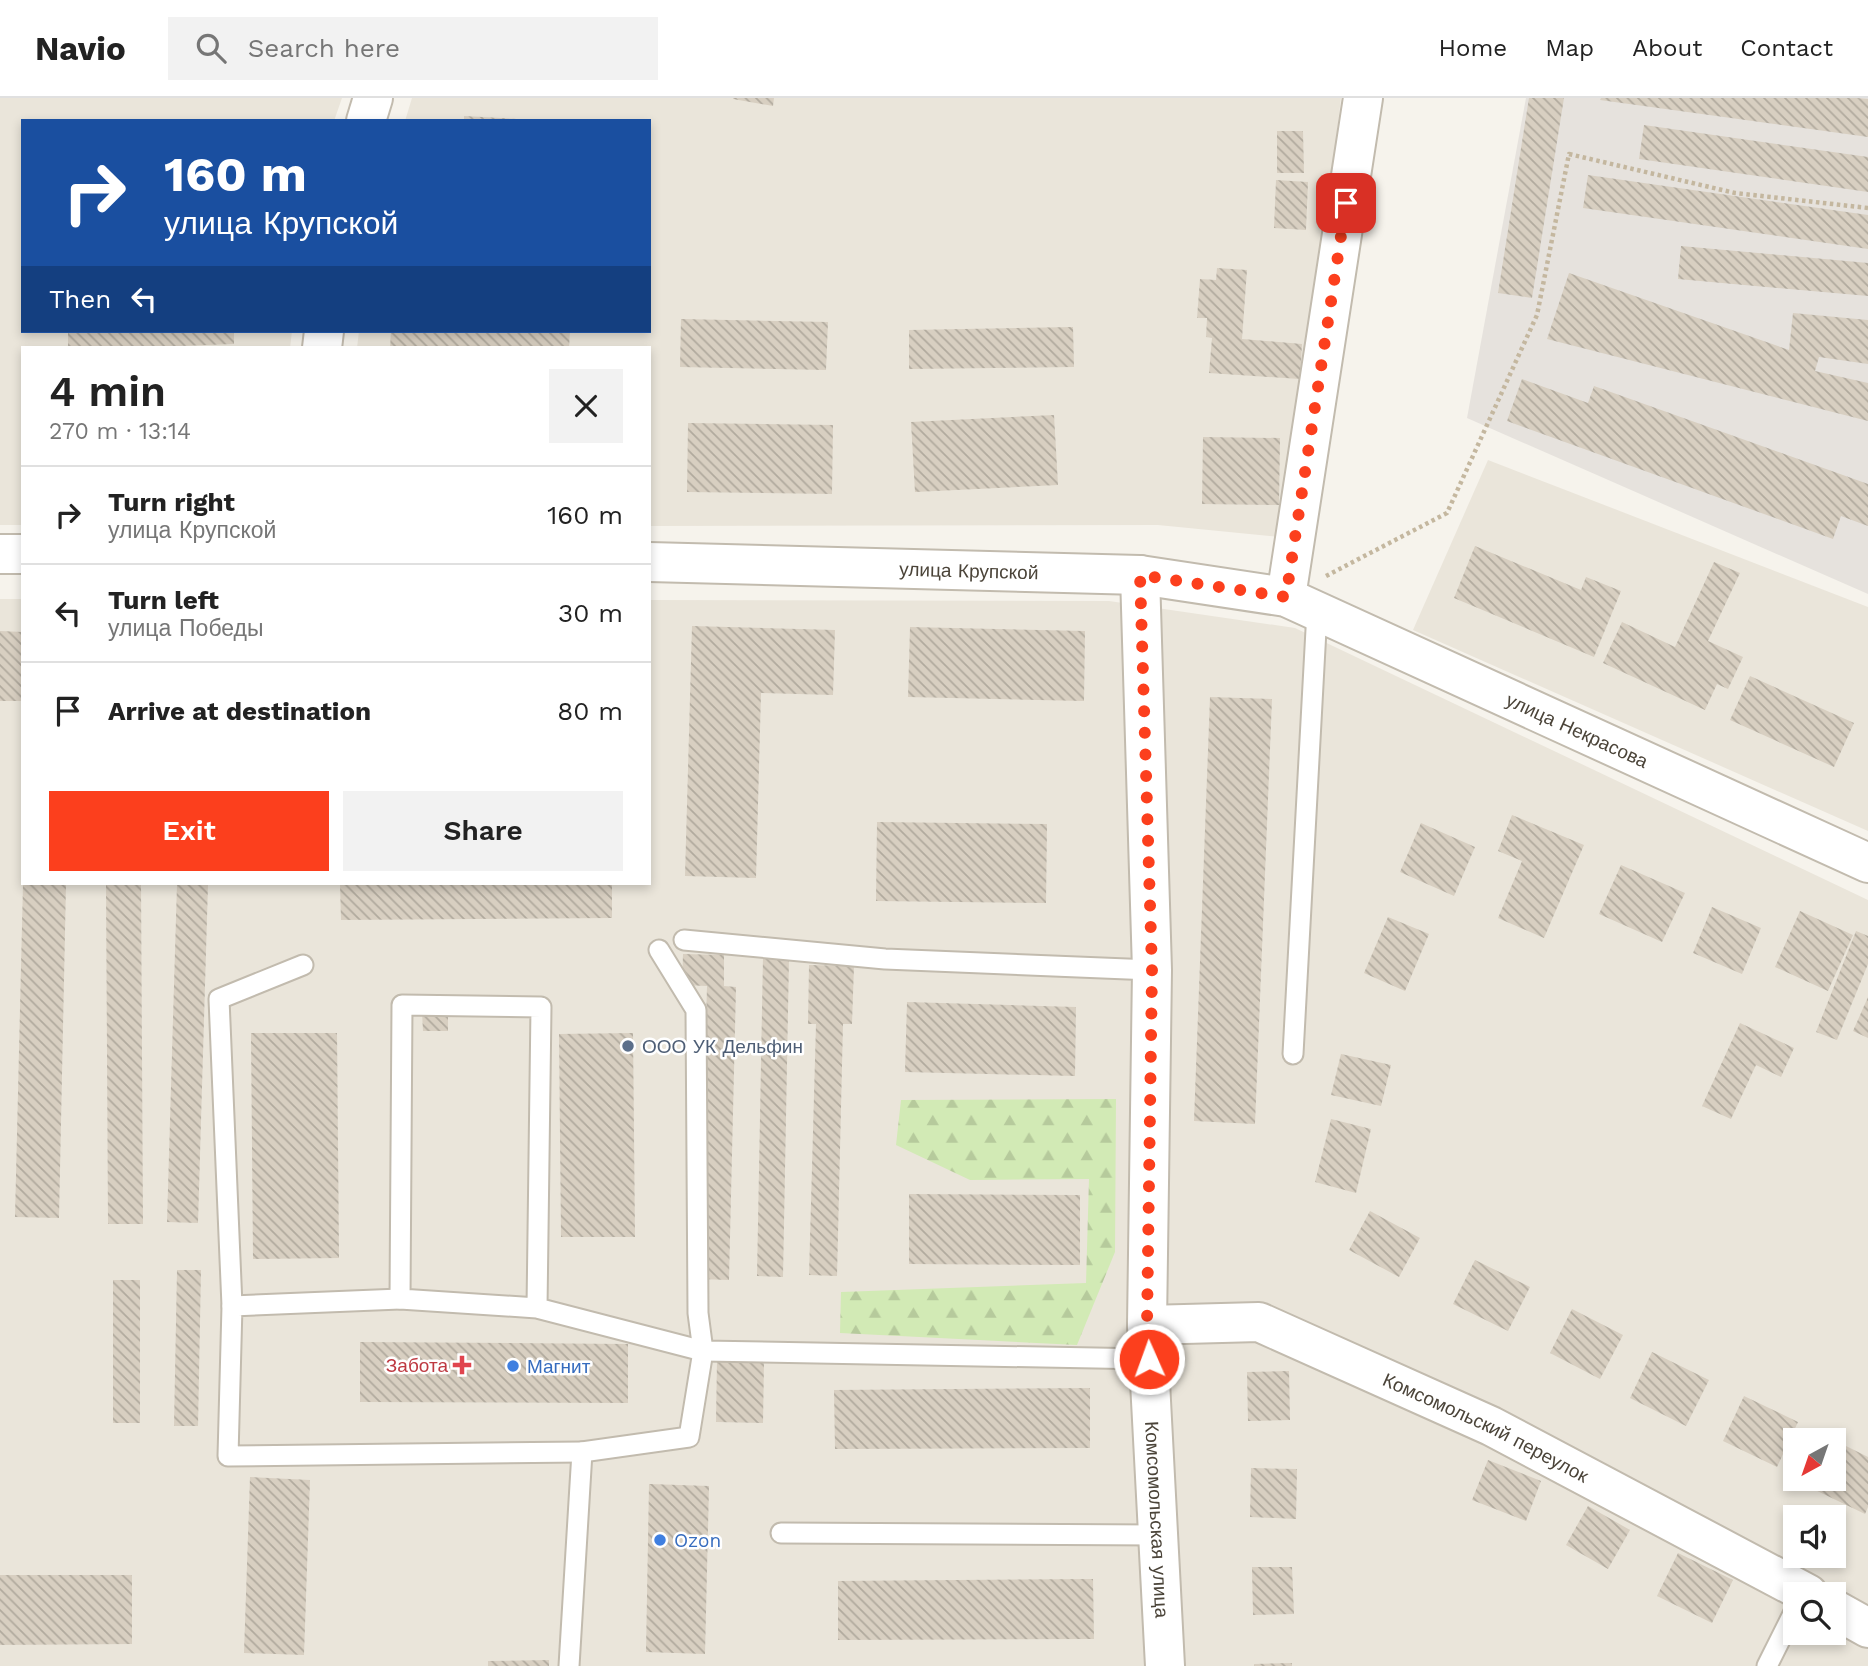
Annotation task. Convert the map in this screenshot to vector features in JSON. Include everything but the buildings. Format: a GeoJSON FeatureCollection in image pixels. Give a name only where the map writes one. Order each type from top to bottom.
{"type":"FeatureCollection","features":[{"type":"Feature","properties":{"kind":"street"},"geometry":{"type":"LineString","coordinates":[[367,119],[373,98]]}},
{"type":"Feature","properties":{"kind":"street"},"geometry":{"type":"LineString","coordinates":[[1302,604],[1363,98]]}},
{"type":"Feature","properties":{"kind":"street"},"geometry":{"type":"LineString","coordinates":[[0,554],[21,554]]}},
{"type":"Feature","properties":{"kind":"street","name":"улица Крупской"},"geometry":{"type":"LineString","coordinates":[[651,562],[1140,575],[1302,604]]}},
{"type":"Feature","properties":{"kind":"street","name":"Комсомольская улица"},"geometry":{"type":"LineString","coordinates":[[1140,575],[1152,970],[1148,1342],[1165,1666]]}},
{"type":"Feature","properties":{"kind":"street","name":"улица Некрасова"},"geometry":{"type":"LineString","coordinates":[[1302,604],[1868,863]]}},
{"type":"Feature","properties":{"kind":"street","name":"Комсомольский переулок"},"geometry":{"type":"LineString","coordinates":[[1148,1342],[1259,1322],[1491,1426],[1783,1585]]}},
{"type":"Feature","properties":{"kind":"street","name":"Комсомольский переулок"},"geometry":{"type":"LineString","coordinates":[[1846,1617],[1868,1628]]}},
{"type":"Feature","properties":{"kind":"lane"},"geometry":{"type":"LineString","coordinates":[[1293,1054],[1302,604]]}},
{"type":"Feature","properties":{"kind":"lane"},"geometry":{"type":"LineString","coordinates":[[684,940],[885,959],[1152,970]]}},
{"type":"Feature","properties":{"kind":"lane"},"geometry":{"type":"LineString","coordinates":[[303,965],[219,999],[232,1306],[228,1456],[582,1452],[689,1437],[703,1351],[698,1313],[695,1010],[659,950]]}},
{"type":"Feature","properties":{"kind":"lane"},"geometry":{"type":"LineString","coordinates":[[400,1299],[402,1005],[541,1007],[537,1308]]}},
{"type":"Feature","properties":{"kind":"lane"},"geometry":{"type":"LineString","coordinates":[[232,1306],[400,1299],[537,1308],[703,1351],[1148,1342]]}},
{"type":"Feature","properties":{"kind":"lane"},"geometry":{"type":"LineString","coordinates":[[569,1666],[582,1452]]}},
{"type":"Feature","properties":{"kind":"lane"},"geometry":{"type":"LineString","coordinates":[[780,1533],[1158,1535]]}},
{"type":"Feature","properties":{"kind":"lane"},"geometry":{"type":"LineString","coordinates":[[1767,1666],[1783,1640]]}},
{"type":"Feature","properties":{"kind":"path"},"geometry":{"type":"LineString","coordinates":[[1302,604],[1447,513],[1537,315],[1569,154],[1735,193],[1868,208]]}},
{"type":"Feature","properties":{"kind":"shaded area"},"geometry":{"type":"Polygon","coordinates":[[[0,98],[342,98],[335,119],[21,119],[21,333],[292,333],[290,346],[21,346],[21,525],[0,525],[0,98]]]}},
{"type":"Feature","properties":{"kind":"shaded area"},"geometry":{"type":"Polygon","coordinates":[[[412,98],[1341,98],[1289,538],[1158,525],[651,526],[651,346],[357,346],[359,333],[651,333],[651,119],[406,119],[412,98]]]}},
{"type":"Feature","properties":{"kind":"shaded area"},"geometry":{"type":"Polygon","coordinates":[[[1526,98],[1868,98],[1868,594],[1467,418],[1526,98]]]}},
{"type":"Feature","properties":{"kind":"shaded area"},"geometry":{"type":"Polygon","coordinates":[[[1488,460],[1868,607],[1868,831],[1413,630],[1488,460]]]}},
{"type":"Feature","properties":{"kind":"shaded area"},"geometry":{"type":"Polygon","coordinates":[[[0,599],[21,599],[21,885],[651,885],[651,600],[1109,601],[1295,628],[1868,900],[1868,1666],[0,1666],[0,599]]]}},
{"type":"Feature","properties":{"kind":"green space"},"geometry":{"type":"Polygon","coordinates":[[[1116,1099],[1115,1252],[1077,1345],[840,1333],[841,1292],[1086,1283],[1089,1179],[970,1180],[896,1145],[901,1100],[1116,1099]]]}},
{"type":"Feature","properties":{"kind":"place","name":"ООО УК Дельфин"},"geometry":{"type":"Point","coordinates":[628,1046]}},
{"type":"Feature","properties":{"kind":"place","name":"Забота"},"geometry":{"type":"Point","coordinates":[462,1365]}},
{"type":"Feature","properties":{"kind":"place","name":"Магнит"},"geometry":{"type":"Point","coordinates":[513,1366]}},
{"type":"Feature","properties":{"kind":"place","name":"Ozon"},"geometry":{"type":"Point","coordinates":[660,1540]}},
{"type":"Feature","properties":{"kind":"route"},"geometry":{"type":"LineString","coordinates":[[1149,1359],[1147,1325],[1152,970],[1140,575],[1286,597],[1346,203]]}}]}
